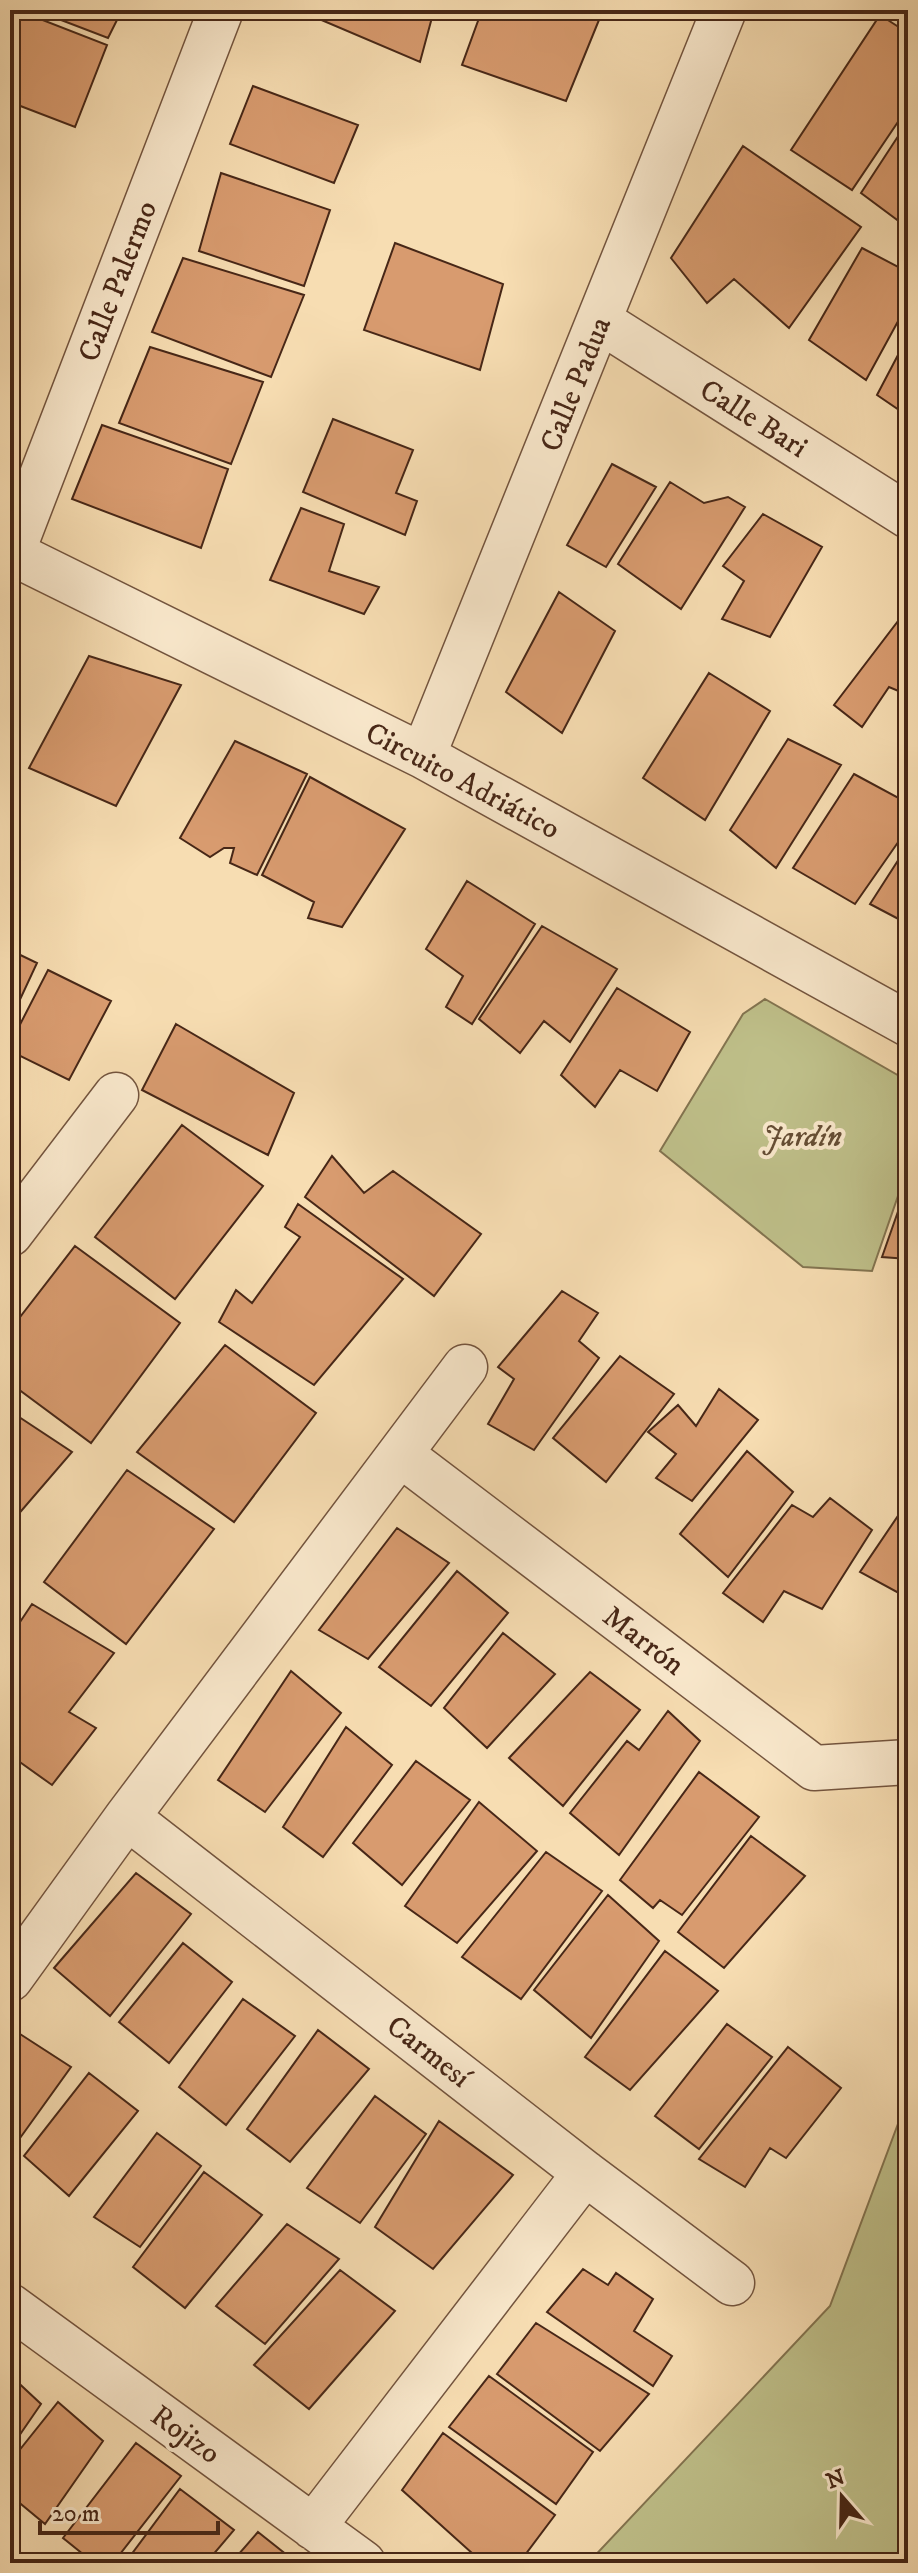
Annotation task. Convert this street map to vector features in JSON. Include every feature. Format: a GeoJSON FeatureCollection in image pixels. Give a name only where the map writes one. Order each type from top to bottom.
{"type":"FeatureCollection","features":[{"type":"Feature","properties":{"kind":"street","name":"Calle Palermo"},"geometry":{"type":"LineString","coordinates":[[11,552],[221,10]]}},
{"type":"Feature","properties":{"kind":"street","name":"Calle Padua"},"geometry":{"type":"LineString","coordinates":[[423,756],[724,10]]}},
{"type":"Feature","properties":{"kind":"street","name":"Calle Bari"},"geometry":{"type":"LineString","coordinates":[[600,321],[908,516]]}},
{"type":"Feature","properties":{"kind":"street","name":"Circuito Adriático"},"geometry":{"type":"LineString","coordinates":[[11,552],[423,756],[908,1024]]}},
{"type":"Feature","properties":{"kind":"street"},"geometry":{"type":"LineString","coordinates":[[10,1234],[26,1187],[116,1095]]}},
{"type":"Feature","properties":{"kind":"street"},"geometry":{"type":"LineString","coordinates":[[10,1979],[127,1817],[465,1367]]}},
{"type":"Feature","properties":{"kind":"street","name":"Marrón"},"geometry":{"type":"LineString","coordinates":[[400,1454],[814,1768],[908,1762]]}},
{"type":"Feature","properties":{"kind":"street","name":"Carmesí"},"geometry":{"type":"LineString","coordinates":[[127,1817],[585,2173],[732,2283]]}},
{"type":"Feature","properties":{"kind":"street"},"geometry":{"type":"LineString","coordinates":[[313,2527],[585,2173]]}},
{"type":"Feature","properties":{"kind":"street","name":"Rojizo"},"geometry":{"type":"LineString","coordinates":[[10,2306],[363,2563]]}},
{"type":"Feature","properties":{"kind":"green space","name":"Jardín"},"geometry":{"type":"Polygon","coordinates":[[[765,999],[908,1081],[908,1167],[872,1271],[803,1267],[660,1151],[743,1014],[765,999]]]}},
{"type":"Feature","properties":{"kind":"green space"},"geometry":{"type":"Polygon","coordinates":[[[908,2097],[908,2563],[588,2563],[830,2306],[908,2097]]]}},
{"type":"Feature","properties":{"kind":"building"},"geometry":{"type":"Polygon","coordinates":[[[10,10],[107,45],[75,127],[10,102],[10,10]]]}},
{"type":"Feature","properties":{"kind":"building"},"geometry":{"type":"Polygon","coordinates":[[[35,10],[122,10],[108,38],[35,10]]]}},
{"type":"Feature","properties":{"kind":"building"},"geometry":{"type":"Polygon","coordinates":[[[298,10],[434,10],[420,62],[298,10]]]}},
{"type":"Feature","properties":{"kind":"building"},"geometry":{"type":"Polygon","coordinates":[[[482,10],[586,10],[601,15],[566,101],[462,65],[482,10]]]}},
{"type":"Feature","properties":{"kind":"building"},"geometry":{"type":"Polygon","coordinates":[[[880,15],[908,33],[908,107],[852,190],[791,150],[880,15]]]}},
{"type":"Feature","properties":{"kind":"building"},"geometry":{"type":"Polygon","coordinates":[[[253,86],[358,125],[334,183],[230,144],[253,86]]]}},
{"type":"Feature","properties":{"kind":"building"},"geometry":{"type":"Polygon","coordinates":[[[908,121],[908,228],[861,193],[908,121]]]}},
{"type":"Feature","properties":{"kind":"building"},"geometry":{"type":"Polygon","coordinates":[[[743,146],[861,227],[789,328],[734,279],[707,303],[671,258],[743,146]]]}},
{"type":"Feature","properties":{"kind":"building"},"geometry":{"type":"Polygon","coordinates":[[[221,173],[330,210],[304,286],[199,251],[221,173]]]}},
{"type":"Feature","properties":{"kind":"building"},"geometry":{"type":"Polygon","coordinates":[[[395,243],[503,284],[480,370],[364,330],[395,243]]]}},
{"type":"Feature","properties":{"kind":"building"},"geometry":{"type":"Polygon","coordinates":[[[862,248],[908,272],[908,303],[866,380],[809,340],[862,248]]]}},
{"type":"Feature","properties":{"kind":"building"},"geometry":{"type":"Polygon","coordinates":[[[183,258],[304,295],[271,377],[152,332],[183,258]]]}},
{"type":"Feature","properties":{"kind":"building"},"geometry":{"type":"Polygon","coordinates":[[[908,336],[908,416],[877,395],[908,336]]]}},
{"type":"Feature","properties":{"kind":"building"},"geometry":{"type":"Polygon","coordinates":[[[150,347],[263,382],[231,464],[119,423],[150,347]]]}},
{"type":"Feature","properties":{"kind":"building"},"geometry":{"type":"Polygon","coordinates":[[[333,419],[413,450],[396,493],[417,501],[405,535],[303,492],[333,419]]]}},
{"type":"Feature","properties":{"kind":"building"},"geometry":{"type":"Polygon","coordinates":[[[102,425],[228,469],[201,548],[72,499],[102,425]]]}},
{"type":"Feature","properties":{"kind":"building"},"geometry":{"type":"Polygon","coordinates":[[[612,464],[656,487],[606,567],[567,545],[612,464]]]}},
{"type":"Feature","properties":{"kind":"building"},"geometry":{"type":"Polygon","coordinates":[[[670,482],[704,503],[728,497],[745,507],[681,609],[618,564],[670,482]]]}},
{"type":"Feature","properties":{"kind":"building"},"geometry":{"type":"Polygon","coordinates":[[[301,508],[344,524],[329,571],[379,587],[364,614],[270,580],[301,508]]]}},
{"type":"Feature","properties":{"kind":"building"},"geometry":{"type":"Polygon","coordinates":[[[763,514],[822,547],[770,637],[722,619],[744,581],[723,566],[763,514]]]}},
{"type":"Feature","properties":{"kind":"building"},"geometry":{"type":"Polygon","coordinates":[[[559,592],[615,631],[562,733],[506,692],[559,592]]]}},
{"type":"Feature","properties":{"kind":"building"},"geometry":{"type":"Polygon","coordinates":[[[908,608],[908,695],[889,687],[862,727],[834,705],[908,608]]]}},
{"type":"Feature","properties":{"kind":"building"},"geometry":{"type":"Polygon","coordinates":[[[89,656],[181,685],[116,806],[29,768],[89,656]]]}},
{"type":"Feature","properties":{"kind":"building"},"geometry":{"type":"Polygon","coordinates":[[[709,673],[770,711],[705,820],[643,778],[709,673]]]}},
{"type":"Feature","properties":{"kind":"building"},"geometry":{"type":"Polygon","coordinates":[[[788,739],[841,765],[776,868],[730,830],[788,739]]]}},
{"type":"Feature","properties":{"kind":"building"},"geometry":{"type":"Polygon","coordinates":[[[235,741],[307,774],[257,875],[230,863],[234,848],[224,848],[210,857],[180,838],[235,741]]]}},
{"type":"Feature","properties":{"kind":"building"},"geometry":{"type":"Polygon","coordinates":[[[854,774],[908,803],[908,828],[855,904],[793,868],[854,774]]]}},
{"type":"Feature","properties":{"kind":"building"},"geometry":{"type":"Polygon","coordinates":[[[310,777],[405,829],[342,927],[308,918],[314,902],[262,875],[310,777]]]}},
{"type":"Feature","properties":{"kind":"building"},"geometry":{"type":"Polygon","coordinates":[[[908,845],[908,924],[870,904],[908,845]]]}},
{"type":"Feature","properties":{"kind":"building"},"geometry":{"type":"Polygon","coordinates":[[[467,881],[535,924],[472,1024],[446,1007],[463,976],[426,949],[467,881]]]}},
{"type":"Feature","properties":{"kind":"building"},"geometry":{"type":"Polygon","coordinates":[[[542,926],[617,969],[570,1042],[544,1021],[520,1053],[479,1019],[542,926]]]}},
{"type":"Feature","properties":{"kind":"building"},"geometry":{"type":"Polygon","coordinates":[[[10,950],[37,963],[10,1021],[10,950]]]}},
{"type":"Feature","properties":{"kind":"building"},"geometry":{"type":"Polygon","coordinates":[[[48,970],[111,1001],[69,1080],[10,1051],[10,1044],[48,970]]]}},
{"type":"Feature","properties":{"kind":"building"},"geometry":{"type":"Polygon","coordinates":[[[617,988],[690,1032],[657,1091],[620,1070],[595,1107],[561,1075],[617,988]]]}},
{"type":"Feature","properties":{"kind":"building"},"geometry":{"type":"Polygon","coordinates":[[[176,1024],[294,1093],[268,1155],[142,1090],[176,1024]]]}},
{"type":"Feature","properties":{"kind":"building"},"geometry":{"type":"Polygon","coordinates":[[[182,1125],[263,1186],[175,1299],[95,1237],[182,1125]]]}},
{"type":"Feature","properties":{"kind":"building"},"geometry":{"type":"Polygon","coordinates":[[[332,1156],[364,1193],[393,1171],[481,1234],[434,1296],[305,1197],[332,1156]]]}},
{"type":"Feature","properties":{"kind":"building"},"geometry":{"type":"Polygon","coordinates":[[[908,1183],[908,1259],[882,1257],[908,1183]]]}},
{"type":"Feature","properties":{"kind":"building"},"geometry":{"type":"Polygon","coordinates":[[[298,1204],[403,1279],[314,1385],[219,1322],[236,1290],[252,1303],[300,1237],[285,1227],[298,1204]]]}},
{"type":"Feature","properties":{"kind":"building"},"geometry":{"type":"Polygon","coordinates":[[[75,1246],[180,1323],[91,1443],[10,1383],[10,1330],[75,1246]]]}},
{"type":"Feature","properties":{"kind":"building"},"geometry":{"type":"Polygon","coordinates":[[[562,1291],[598,1313],[579,1341],[599,1358],[534,1450],[488,1424],[514,1379],[498,1367],[562,1291]]]}},
{"type":"Feature","properties":{"kind":"building"},"geometry":{"type":"Polygon","coordinates":[[[225,1345],[316,1413],[234,1522],[137,1452],[225,1345]]]}},
{"type":"Feature","properties":{"kind":"building"},"geometry":{"type":"Polygon","coordinates":[[[620,1356],[674,1394],[606,1482],[553,1438],[620,1356]]]}},
{"type":"Feature","properties":{"kind":"building"},"geometry":{"type":"Polygon","coordinates":[[[719,1389],[758,1420],[692,1501],[656,1478],[676,1454],[648,1432],[678,1405],[696,1426],[719,1389]]]}},
{"type":"Feature","properties":{"kind":"building"},"geometry":{"type":"Polygon","coordinates":[[[10,1411],[72,1452],[10,1524],[10,1411]]]}},
{"type":"Feature","properties":{"kind":"building"},"geometry":{"type":"Polygon","coordinates":[[[747,1451],[793,1492],[728,1577],[680,1534],[747,1451]]]}},
{"type":"Feature","properties":{"kind":"building"},"geometry":{"type":"Polygon","coordinates":[[[127,1470],[214,1529],[126,1644],[44,1582],[127,1470]]]}},
{"type":"Feature","properties":{"kind":"building"},"geometry":{"type":"Polygon","coordinates":[[[830,1498],[872,1530],[822,1609],[784,1591],[763,1622],[723,1593],[792,1505],[813,1517],[830,1498]]]}},
{"type":"Feature","properties":{"kind":"building"},"geometry":{"type":"Polygon","coordinates":[[[908,1501],[908,1598],[860,1572],[908,1501]]]}},
{"type":"Feature","properties":{"kind":"building"},"geometry":{"type":"Polygon","coordinates":[[[397,1528],[449,1563],[368,1659],[319,1630],[397,1528]]]}},
{"type":"Feature","properties":{"kind":"building"},"geometry":{"type":"Polygon","coordinates":[[[457,1571],[508,1613],[431,1706],[379,1667],[457,1571]]]}},
{"type":"Feature","properties":{"kind":"building"},"geometry":{"type":"Polygon","coordinates":[[[32,1604],[114,1653],[69,1712],[96,1728],[52,1785],[10,1755],[10,1637],[32,1604]]]}},
{"type":"Feature","properties":{"kind":"building"},"geometry":{"type":"Polygon","coordinates":[[[503,1633],[555,1674],[487,1748],[444,1708],[503,1633]]]}},
{"type":"Feature","properties":{"kind":"building"},"geometry":{"type":"Polygon","coordinates":[[[291,1671],[341,1713],[265,1812],[218,1780],[291,1671]]]}},
{"type":"Feature","properties":{"kind":"building"},"geometry":{"type":"Polygon","coordinates":[[[590,1672],[640,1710],[563,1806],[509,1758],[590,1672]]]}},
{"type":"Feature","properties":{"kind":"building"},"geometry":{"type":"Polygon","coordinates":[[[668,1711],[700,1741],[619,1855],[570,1813],[627,1741],[639,1750],[668,1711]]]}},
{"type":"Feature","properties":{"kind":"building"},"geometry":{"type":"Polygon","coordinates":[[[346,1727],[392,1765],[323,1857],[283,1827],[346,1727]]]}},
{"type":"Feature","properties":{"kind":"building"},"geometry":{"type":"Polygon","coordinates":[[[416,1761],[470,1800],[402,1885],[353,1843],[416,1761]]]}},
{"type":"Feature","properties":{"kind":"building"},"geometry":{"type":"Polygon","coordinates":[[[699,1772],[759,1817],[682,1915],[660,1900],[653,1908],[620,1880],[699,1772]]]}},
{"type":"Feature","properties":{"kind":"building"},"geometry":{"type":"Polygon","coordinates":[[[479,1802],[537,1851],[457,1943],[405,1906],[479,1802]]]}},
{"type":"Feature","properties":{"kind":"building"},"geometry":{"type":"Polygon","coordinates":[[[751,1836],[805,1876],[724,1968],[678,1932],[751,1836]]]}},
{"type":"Feature","properties":{"kind":"building"},"geometry":{"type":"Polygon","coordinates":[[[546,1852],[602,1891],[521,1999],[462,1957],[546,1852]]]}},
{"type":"Feature","properties":{"kind":"building"},"geometry":{"type":"Polygon","coordinates":[[[136,1873],[191,1914],[110,2016],[54,1968],[136,1873]]]}},
{"type":"Feature","properties":{"kind":"building"},"geometry":{"type":"Polygon","coordinates":[[[608,1895],[659,1941],[591,2038],[534,1990],[608,1895]]]}},
{"type":"Feature","properties":{"kind":"building"},"geometry":{"type":"Polygon","coordinates":[[[183,1943],[232,1982],[169,2063],[119,2022],[183,1943]]]}},
{"type":"Feature","properties":{"kind":"building"},"geometry":{"type":"Polygon","coordinates":[[[665,1951],[718,1991],[630,2090],[585,2057],[665,1951]]]}},
{"type":"Feature","properties":{"kind":"building"},"geometry":{"type":"Polygon","coordinates":[[[243,1999],[295,2036],[226,2125],[179,2087],[243,1999]]]}},
{"type":"Feature","properties":{"kind":"building"},"geometry":{"type":"Polygon","coordinates":[[[727,2024],[772,2057],[699,2149],[655,2116],[727,2024]]]}},
{"type":"Feature","properties":{"kind":"building"},"geometry":{"type":"Polygon","coordinates":[[[318,2030],[369,2069],[290,2162],[247,2129],[318,2030]]]}},
{"type":"Feature","properties":{"kind":"building"},"geometry":{"type":"Polygon","coordinates":[[[20,2034],[71,2067],[10,2152],[10,2050],[20,2034]]]}},
{"type":"Feature","properties":{"kind":"building"},"geometry":{"type":"Polygon","coordinates":[[[788,2047],[841,2088],[786,2158],[770,2148],[745,2187],[699,2159],[788,2047]]]}},
{"type":"Feature","properties":{"kind":"building"},"geometry":{"type":"Polygon","coordinates":[[[89,2073],[138,2111],[69,2196],[24,2156],[89,2073]]]}},
{"type":"Feature","properties":{"kind":"building"},"geometry":{"type":"Polygon","coordinates":[[[375,2096],[426,2134],[360,2223],[307,2188],[375,2096]]]}},
{"type":"Feature","properties":{"kind":"building"},"geometry":{"type":"Polygon","coordinates":[[[439,2121],[513,2175],[433,2269],[375,2227],[439,2121]]]}},
{"type":"Feature","properties":{"kind":"building"},"geometry":{"type":"Polygon","coordinates":[[[157,2133],[201,2166],[140,2247],[94,2217],[157,2133]]]}},
{"type":"Feature","properties":{"kind":"building"},"geometry":{"type":"Polygon","coordinates":[[[204,2172],[262,2215],[185,2308],[133,2267],[204,2172]]]}},
{"type":"Feature","properties":{"kind":"building"},"geometry":{"type":"Polygon","coordinates":[[[287,2224],[339,2259],[265,2344],[216,2306],[287,2224]]]}},
{"type":"Feature","properties":{"kind":"building"},"geometry":{"type":"Polygon","coordinates":[[[583,2269],[608,2285],[616,2273],[653,2299],[634,2331],[672,2356],[653,2386],[547,2312],[583,2269]]]}},
{"type":"Feature","properties":{"kind":"building"},"geometry":{"type":"Polygon","coordinates":[[[340,2270],[395,2311],[309,2409],[254,2365],[340,2270]]]}},
{"type":"Feature","properties":{"kind":"building"},"geometry":{"type":"Polygon","coordinates":[[[536,2323],[649,2394],[600,2451],[497,2374],[536,2323]]]}},
{"type":"Feature","properties":{"kind":"building"},"geometry":{"type":"Polygon","coordinates":[[[10,2375],[41,2404],[10,2449],[10,2375]]]}},
{"type":"Feature","properties":{"kind":"building"},"geometry":{"type":"Polygon","coordinates":[[[489,2376],[593,2452],[556,2504],[449,2427],[489,2376]]]}},
{"type":"Feature","properties":{"kind":"building"},"geometry":{"type":"Polygon","coordinates":[[[58,2402],[103,2441],[45,2524],[10,2495],[10,2462],[58,2402]]]}},
{"type":"Feature","properties":{"kind":"building"},"geometry":{"type":"Polygon","coordinates":[[[443,2433],[555,2515],[519,2563],[483,2563],[402,2490],[443,2433]]]}},
{"type":"Feature","properties":{"kind":"building"},"geometry":{"type":"Polygon","coordinates":[[[136,2443],[181,2476],[113,2563],[94,2563],[63,2538],[136,2443]]]}},
{"type":"Feature","properties":{"kind":"building"},"geometry":{"type":"Polygon","coordinates":[[[180,2489],[234,2530],[206,2563],[125,2563],[180,2489]]]}},
{"type":"Feature","properties":{"kind":"building"},"geometry":{"type":"Polygon","coordinates":[[[258,2532],[297,2563],[231,2563],[258,2532]]]}}]}
